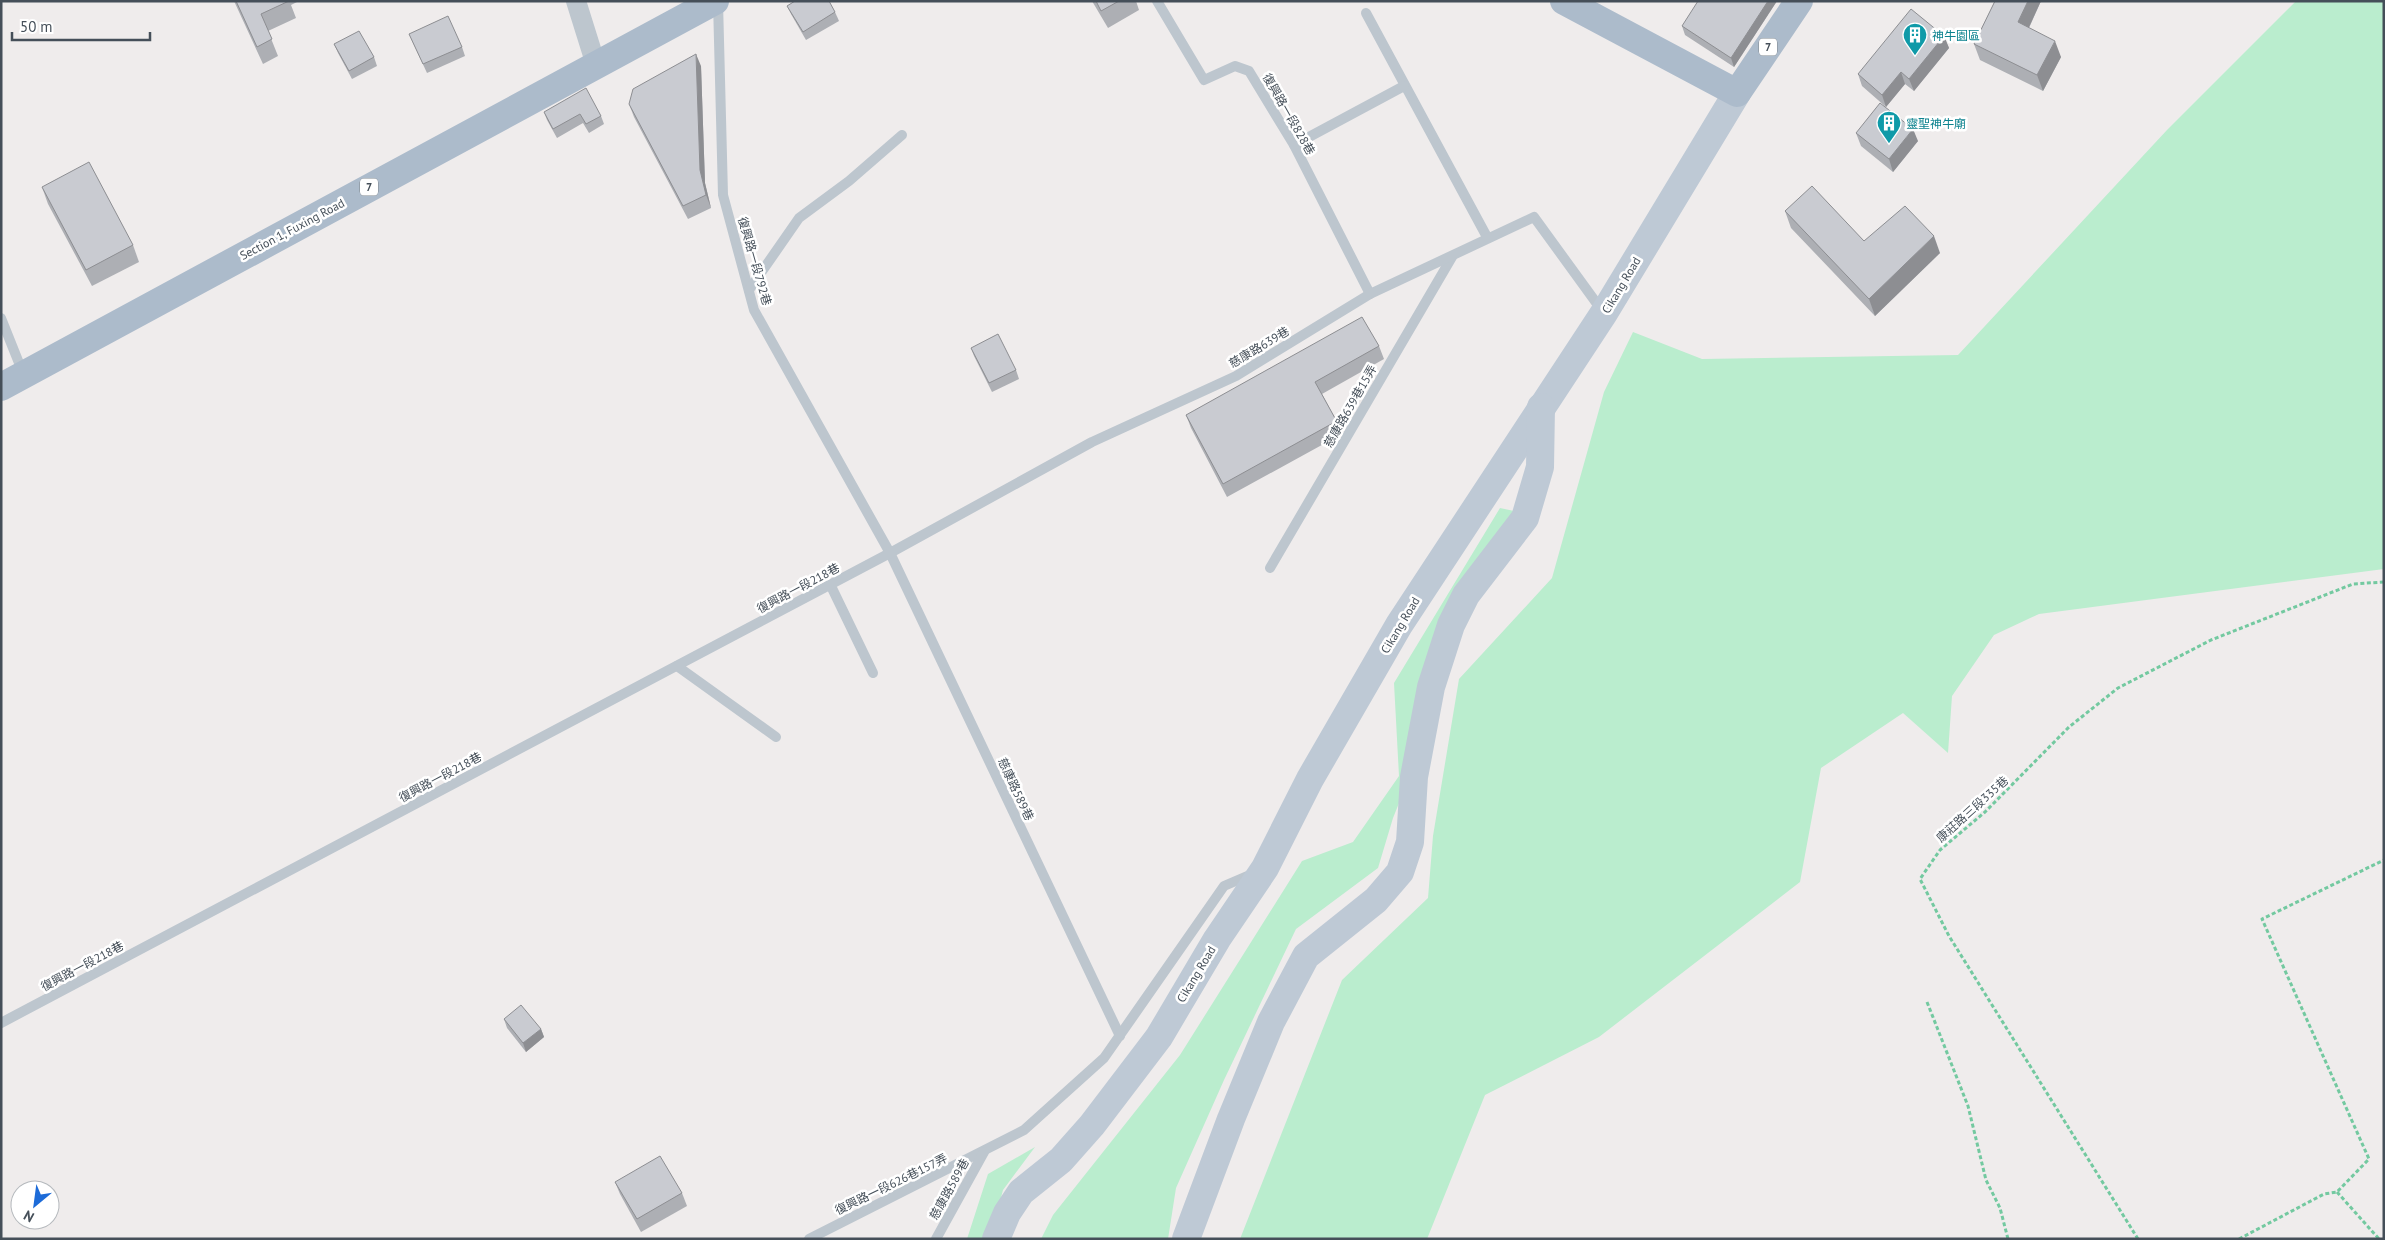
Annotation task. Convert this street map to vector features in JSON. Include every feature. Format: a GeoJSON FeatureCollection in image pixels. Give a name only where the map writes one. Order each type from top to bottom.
{"type":"FeatureCollection","features":[{"type":"Feature","properties":{"kind":"main road","name":"Section 1, Fuxing Road"},"geometry":{"type":"LineString","coordinates":[[12,381],[716,1]]}},
{"type":"Feature","properties":{"kind":"main road"},"geometry":{"type":"LineString","coordinates":[[1564,1],[1737,93]]}},
{"type":"Feature","properties":{"kind":"main road","name":"Cikang Road"},"geometry":{"type":"LineString","coordinates":[[1737,93],[1799,1]]}},
{"type":"Feature","properties":{"kind":"street"},"geometry":{"type":"LineString","coordinates":[[576,1],[596,65]]}},
{"type":"Feature","properties":{"kind":"street","name":"Cikang Road"},"geometry":{"type":"LineString","coordinates":[[996,1239],[1007,1213],[1021,1192],[1061,1160],[1092,1125],[1159,1037],[1217,939],[1265,868],[1310,779],[1398,625],[1604,313],[1737,93]]}},
{"type":"Feature","properties":{"kind":"street"},"geometry":{"type":"LineString","coordinates":[[1186,1239],[1227,1128],[1260,1048],[1306,956],[1376,900],[1400,872],[1410,842],[1414,777],[1431,688],[1451,624],[1466,595],[1525,518],[1540,467],[1541,407]]}},
{"type":"Feature","properties":{"kind":"lane","name":"復興路一段792巷"},"geometry":{"type":"LineString","coordinates":[[716,1],[723,195],[754,310],[890,553]]}},
{"type":"Feature","properties":{"kind":"lane","name":"復興路一段828巷"},"geometry":{"type":"LineString","coordinates":[[1157,1],[1204,80],[1235,66],[1249,71],[1294,145],[1370,294]]}},
{"type":"Feature","properties":{"kind":"lane"},"geometry":{"type":"LineString","coordinates":[[1366,13],[1487,237]]}},
{"type":"Feature","properties":{"kind":"lane"},"geometry":{"type":"LineString","coordinates":[[1294,145],[1404,86]]}},
{"type":"Feature","properties":{"kind":"lane"},"geometry":{"type":"LineString","coordinates":[[749,290],[799,218],[849,181],[902,135]]}},
{"type":"Feature","properties":{"kind":"lane","name":"慈康路639巷"},"geometry":{"type":"LineString","coordinates":[[890,553],[1092,442],[1236,376],[1370,294],[1452,257],[1487,237],[1534,217],[1604,313]]}},
{"type":"Feature","properties":{"kind":"lane","name":"慈康路639巷15弄"},"geometry":{"type":"LineString","coordinates":[[1270,568],[1452,257]]}},
{"type":"Feature","properties":{"kind":"lane"},"geometry":{"type":"LineString","coordinates":[[1,318],[12,381]]}},
{"type":"Feature","properties":{"kind":"lane","name":"復興路一段218巷"},"geometry":{"type":"LineString","coordinates":[[1,1023],[890,553]]}},
{"type":"Feature","properties":{"kind":"lane","name":"慈康路589巷"},"geometry":{"type":"LineString","coordinates":[[890,553],[1120,1036]]}},
{"type":"Feature","properties":{"kind":"lane"},"geometry":{"type":"LineString","coordinates":[[830,584],[873,672]]}},
{"type":"Feature","properties":{"kind":"lane"},"geometry":{"type":"LineString","coordinates":[[677,666],[776,737]]}},
{"type":"Feature","properties":{"kind":"lane","name":"慈康路589巷"},"geometry":{"type":"LineString","coordinates":[[936,1239],[984,1152],[1024,1130],[1104,1058],[1224,886],[1265,868]]}},
{"type":"Feature","properties":{"kind":"lane","name":"復興路一段626巷157弄"},"geometry":{"type":"LineString","coordinates":[[809,1239],[984,1152]]}},
{"type":"Feature","properties":{"kind":"path","name":"康莊路三段335巷"},"geometry":{"type":"LineString","coordinates":[[2138,1239],[1948,936],[1920,879],[1940,850],[1985,812],[2069,727],[2118,688],[2229,633],[2353,584],[2384,582]]}},
{"type":"Feature","properties":{"kind":"path"},"geometry":{"type":"LineString","coordinates":[[2239,1239],[2324,1194],[2337,1192],[2369,1159],[2262,919],[2384,860]]}},
{"type":"Feature","properties":{"kind":"path"},"geometry":{"type":"LineString","coordinates":[[1927,1002],[1968,1106],[1986,1180],[2000,1208],[2008,1239]]}},
{"type":"Feature","properties":{"kind":"path"},"geometry":{"type":"LineString","coordinates":[[2337,1192],[2379,1239]]}},
{"type":"Feature","properties":{"kind":"green space"},"geometry":{"type":"Polygon","coordinates":[[[2296,1],[2384,1],[2384,569],[2039,614],[1994,635],[1952,696],[1948,753],[1903,713],[1821,768],[1800,882],[1599,1037],[1485,1095],[1427,1239],[1240,1239],[1342,980],[1428,898],[1433,836],[1459,679],[1552,578],[1604,392],[1633,332],[1702,359],[1958,355],[2167,130],[2296,1]]]}},
{"type":"Feature","properties":{"kind":"green space"},"geometry":{"type":"Polygon","coordinates":[[[1500,508],[1514,511],[1455,600],[1411,773],[1393,818],[1378,868],[1296,929],[1224,1080],[1176,1188],[1168,1239],[1041,1239],[1053,1215],[1180,1055],[1302,861],[1353,842],[1399,776],[1394,683],[1500,508]]]}},
{"type":"Feature","properties":{"kind":"green space"},"geometry":{"type":"Polygon","coordinates":[[[1035,1147],[1003,1190],[990,1239],[967,1239],[988,1174],[1035,1147]]]}},
{"type":"Feature","properties":{"kind":"building"},"geometry":{"type":"Polygon","coordinates":[[[236,1],[289,1],[261,14],[272,39],[257,47],[236,1]]]}},
{"type":"Feature","properties":{"kind":"building"},"geometry":{"type":"Polygon","coordinates":[[[795,1],[829,1],[835,12],[803,32],[787,6],[795,1]]]}},
{"type":"Feature","properties":{"kind":"building"},"geometry":{"type":"Polygon","coordinates":[[[1096,1],[1119,1],[1101,11],[1096,1]]]}},
{"type":"Feature","properties":{"kind":"building"},"geometry":{"type":"Polygon","coordinates":[[[1698,1],[1768,1],[1731,58],[1682,26],[1698,1]]]}},
{"type":"Feature","properties":{"kind":"building"},"geometry":{"type":"Polygon","coordinates":[[[1995,1],[2028,1],[2018,22],[2055,41],[2037,75],[1974,44],[1995,1]]]}},
{"type":"Feature","properties":{"kind":"building"},"geometry":{"type":"Polygon","coordinates":[[[1911,9],[1944,36],[1909,79],[1901,72],[1882,95],[1858,74],[1911,9]]]}},
{"type":"Feature","properties":{"kind":"building"},"geometry":{"type":"Polygon","coordinates":[[[448,16],[462,47],[423,64],[409,34],[448,16]]]}},
{"type":"Feature","properties":{"kind":"building"},"geometry":{"type":"Polygon","coordinates":[[[359,31],[374,57],[349,71],[334,44],[359,31]]]}},
{"type":"Feature","properties":{"kind":"building"},"geometry":{"type":"Polygon","coordinates":[[[696,54],[700,170],[706,195],[683,206],[629,104],[633,89],[696,54]]]}},
{"type":"Feature","properties":{"kind":"building"},"geometry":{"type":"Polygon","coordinates":[[[586,88],[601,116],[586,124],[580,114],[553,129],[544,112],[586,88]]]}},
{"type":"Feature","properties":{"kind":"building"},"geometry":{"type":"Polygon","coordinates":[[[1880,103],[1913,129],[1889,159],[1856,133],[1880,103]]]}},
{"type":"Feature","properties":{"kind":"building"},"geometry":{"type":"Polygon","coordinates":[[[89,162],[133,245],[86,270],[42,187],[89,162]]]}},
{"type":"Feature","properties":{"kind":"building"},"geometry":{"type":"Polygon","coordinates":[[[1812,186],[1864,241],[1905,206],[1934,236],[1869,299],[1785,211],[1812,186]]]}},
{"type":"Feature","properties":{"kind":"building"},"geometry":{"type":"Polygon","coordinates":[[[1362,317],[1379,346],[1315,382],[1336,420],[1335,422],[1223,484],[1186,415],[1362,317]]]}},
{"type":"Feature","properties":{"kind":"building"},"geometry":{"type":"Polygon","coordinates":[[[998,334],[1016,370],[989,383],[971,348],[998,334]]]}},
{"type":"Feature","properties":{"kind":"building"},"geometry":{"type":"Polygon","coordinates":[[[521,1005],[541,1029],[523,1043],[504,1019],[521,1005]]]}},
{"type":"Feature","properties":{"kind":"building"},"geometry":{"type":"Polygon","coordinates":[[[660,1156],[682,1193],[637,1219],[615,1182],[660,1156]]]}},
{"type":"Feature","properties":{"kind":"place","name":"神牛園區"},"geometry":{"type":"Point","coordinates":[1915,56]}},
{"type":"Feature","properties":{"kind":"place","name":"靈聖神牛廟"},"geometry":{"type":"Point","coordinates":[1889,144]}}]}
